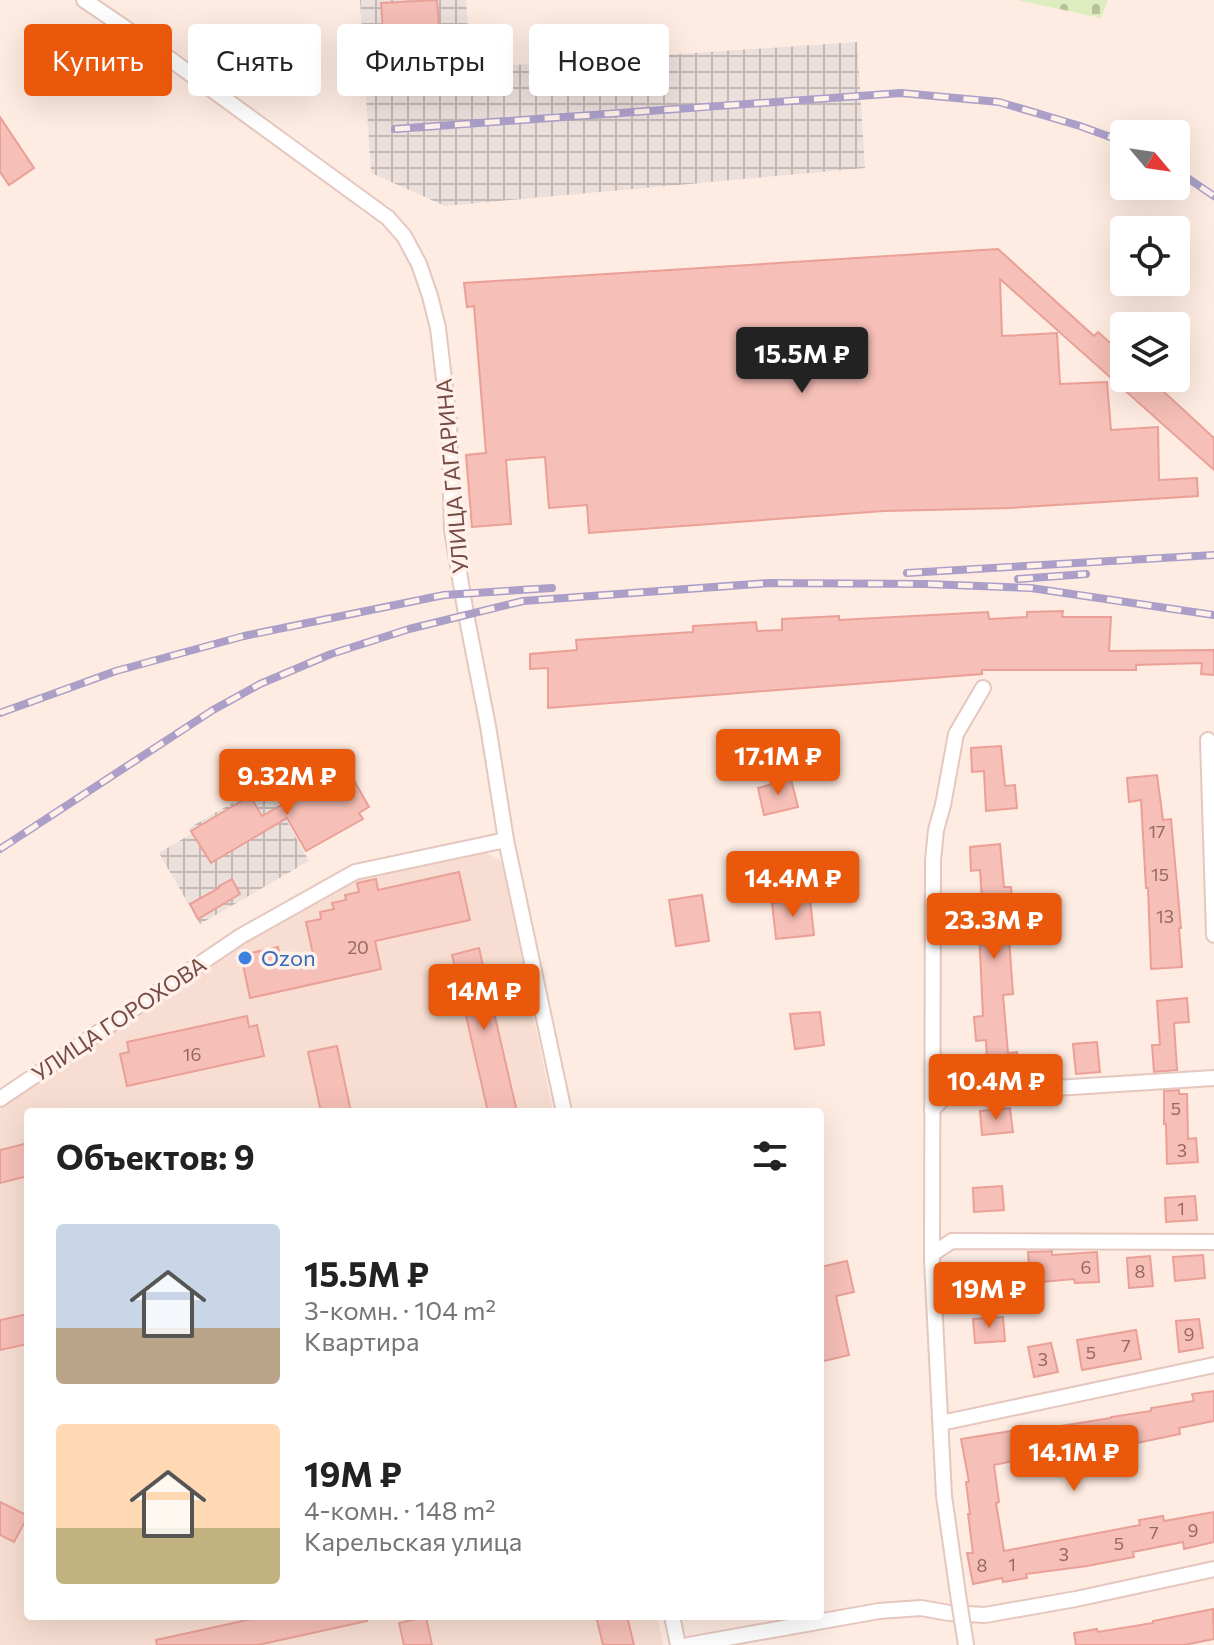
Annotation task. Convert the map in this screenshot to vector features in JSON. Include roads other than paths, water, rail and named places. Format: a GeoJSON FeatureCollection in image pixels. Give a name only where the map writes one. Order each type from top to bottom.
{"type":"FeatureCollection","features":[{"type":"Feature","properties":{"kind":"street","name":"УЛИЦА ГАГАРИНА"},"geometry":{"type":"LineString","coordinates":[[84,0],[388,218],[404,236],[419,264],[438,328],[449,422],[452,530],[466,614],[506,840],[563,1108]]}},
{"type":"Feature","properties":{"kind":"street"},"geometry":{"type":"LineString","coordinates":[[966,1645],[944,1496],[932,1254],[933,860],[936,830],[956,734],[983,688]]}},
{"type":"Feature","properties":{"kind":"street"},"geometry":{"type":"LineString","coordinates":[[1208,740],[1214,935]]}},
{"type":"Feature","properties":{"kind":"street","name":"УЛИЦА ГОРОХОВА"},"geometry":{"type":"LineString","coordinates":[[0,1099],[241,936],[355,872],[506,840]]}},
{"type":"Feature","properties":{"kind":"street"},"geometry":{"type":"LineString","coordinates":[[932,1110],[946,1095],[1214,1078]]}},
{"type":"Feature","properties":{"kind":"street"},"geometry":{"type":"LineString","coordinates":[[932,1254],[952,1241],[1214,1242]]}},
{"type":"Feature","properties":{"kind":"street"},"geometry":{"type":"LineString","coordinates":[[941,1423],[1214,1365]]}},
{"type":"Feature","properties":{"kind":"street"},"geometry":{"type":"LineString","coordinates":[[688,1645],[879,1611],[921,1608],[985,1615],[1214,1569]]}},
{"type":"Feature","properties":{"kind":"street"},"geometry":{"type":"LineString","coordinates":[[673,1620],[678,1645]]}},
{"type":"Feature","properties":{"kind":"railway"},"geometry":{"type":"LineString","coordinates":[[395,129],[901,93],[999,102],[1110,137]]}},
{"type":"Feature","properties":{"kind":"railway"},"geometry":{"type":"LineString","coordinates":[[1190,180],[1214,196]]}},
{"type":"Feature","properties":{"kind":"railway"},"geometry":{"type":"LineString","coordinates":[[907,573],[1214,555]]}},
{"type":"Feature","properties":{"kind":"railway"},"geometry":{"type":"LineString","coordinates":[[1018,579],[1086,574]]}},
{"type":"Feature","properties":{"kind":"railway"},"geometry":{"type":"LineString","coordinates":[[0,849],[213,710],[260,684],[331,654],[409,629],[523,601],[769,583],[926,584],[1031,588],[1214,615]]}},
{"type":"Feature","properties":{"kind":"railway"},"geometry":{"type":"LineString","coordinates":[[0,713],[116,671],[244,636],[444,595],[552,588]]}},
{"type":"Feature","properties":{"kind":"place","name":"Ozon"},"geometry":{"type":"Point","coordinates":[245,958]}}]}
